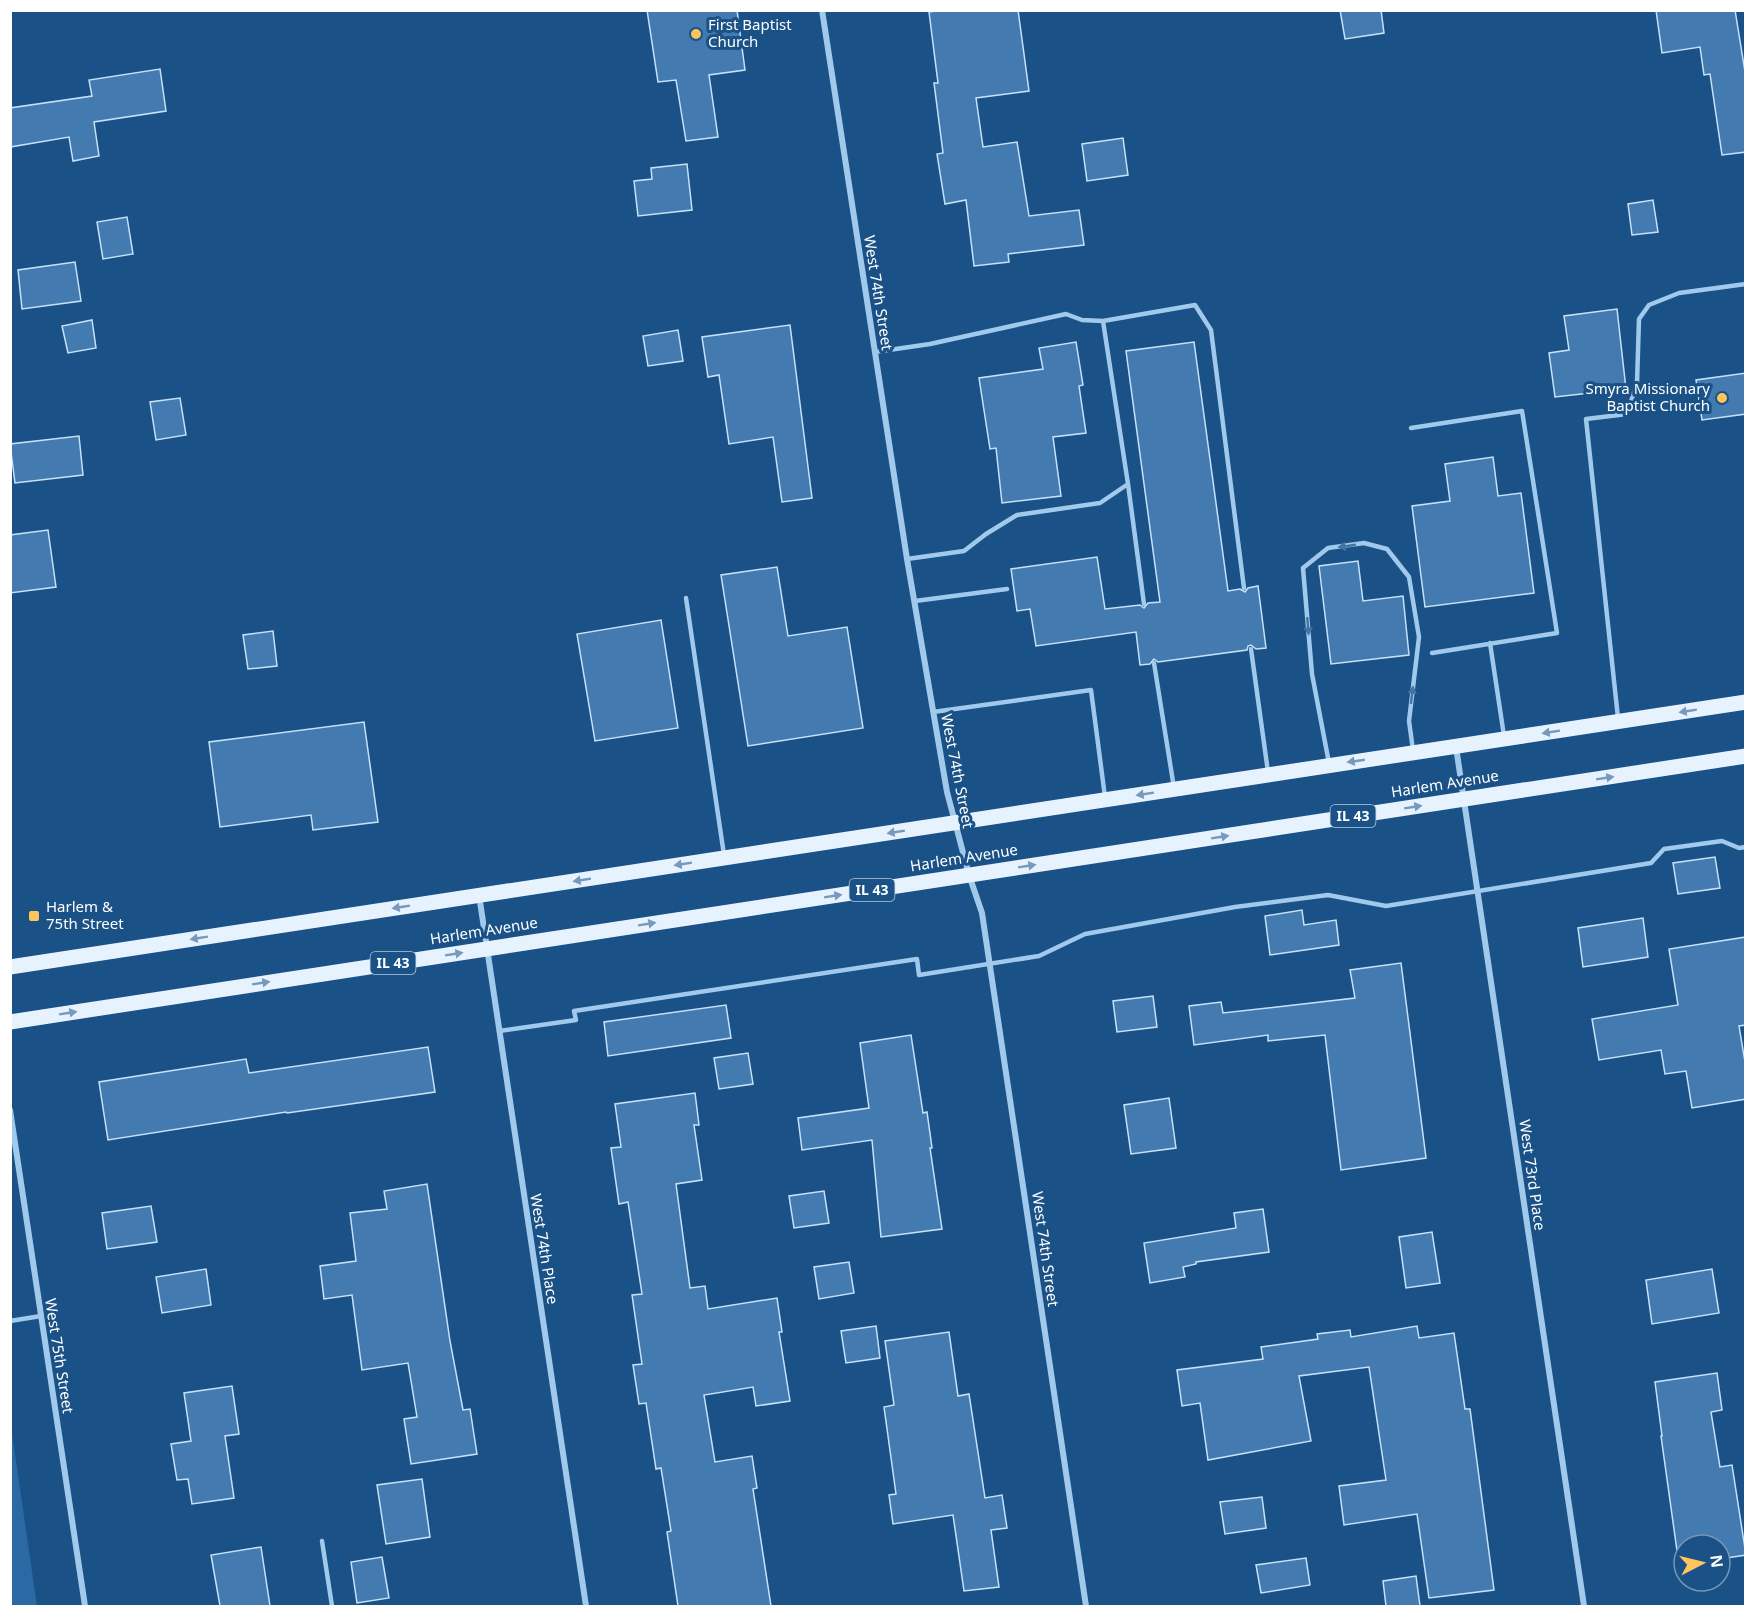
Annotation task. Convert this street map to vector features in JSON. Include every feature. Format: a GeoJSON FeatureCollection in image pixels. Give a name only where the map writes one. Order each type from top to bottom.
{"type":"FeatureCollection","features":[{"type":"Feature","properties":{"kind":"main road"},"geometry":{"type":"LineString","coordinates":[[10,967],[1746,702]]}},
{"type":"Feature","properties":{"kind":"main road","name":"Harlem Avenue"},"geometry":{"type":"LineString","coordinates":[[10,1022],[1746,756]]}},
{"type":"Feature","properties":{"kind":"street","name":"West 74th Street"},"geometry":{"type":"LineString","coordinates":[[822,10],[907,559],[947,792],[969,875],[982,913],[1086,1606]]}},
{"type":"Feature","properties":{"kind":"street","name":"West 73rd Place"},"geometry":{"type":"LineString","coordinates":[[1456,746],[1584,1606]]}},
{"type":"Feature","properties":{"kind":"street","name":"West 74th Place"},"geometry":{"type":"LineString","coordinates":[[479,896],[586,1606]]}},
{"type":"Feature","properties":{"kind":"street","name":"West 75th Street"},"geometry":{"type":"LineString","coordinates":[[10,1110],[84,1606]]}},
{"type":"Feature","properties":{"kind":"lane"},"geometry":{"type":"LineString","coordinates":[[1618,721],[1586,419],[1627,414],[1637,383],[1639,319],[1649,305],[1679,293],[1746,284]]}},
{"type":"Feature","properties":{"kind":"lane"},"geometry":{"type":"LineString","coordinates":[[875,352],[930,344],[1066,314],[1082,320],[1103,321],[1195,305],[1211,330],[1244,588]]}},
{"type":"Feature","properties":{"kind":"lane"},"geometry":{"type":"LineString","coordinates":[[1103,321],[1144,604]]}},
{"type":"Feature","properties":{"kind":"lane"},"geometry":{"type":"LineString","coordinates":[[1411,428],[1522,411],[1557,633],[1432,653]]}},
{"type":"Feature","properties":{"kind":"lane"},"geometry":{"type":"LineString","coordinates":[[907,559],[964,551],[1017,515],[1100,503],[1128,484]]}},
{"type":"Feature","properties":{"kind":"lane"},"geometry":{"type":"LineString","coordinates":[[1329,765],[1312,674],[1303,568],[1328,548],[1364,543],[1387,549],[1409,577],[1419,636],[1409,721],[1413,753]]}},
{"type":"Feature","properties":{"kind":"lane"},"geometry":{"type":"LineString","coordinates":[[915,601],[1006,589]]}},
{"type":"Feature","properties":{"kind":"lane"},"geometry":{"type":"LineString","coordinates":[[686,598],[724,858]]}},
{"type":"Feature","properties":{"kind":"lane"},"geometry":{"type":"LineString","coordinates":[[1490,643],[1504,739]]}},
{"type":"Feature","properties":{"kind":"lane"},"geometry":{"type":"LineString","coordinates":[[1251,649],[1268,775]]}},
{"type":"Feature","properties":{"kind":"lane"},"geometry":{"type":"LineString","coordinates":[[1154,663],[1174,789]]}},
{"type":"Feature","properties":{"kind":"lane"},"geometry":{"type":"LineString","coordinates":[[933,712],[1091,690],[1106,800]]}},
{"type":"Feature","properties":{"kind":"lane"},"geometry":{"type":"LineString","coordinates":[[499,1031],[576,1020],[574,1011],[917,959],[919,975],[990,965],[1039,956],[1085,934],[1234,907],[1328,895],[1386,906],[1651,862],[1665,849],[1722,841],[1739,848],[1746,847]]}},
{"type":"Feature","properties":{"kind":"lane"},"geometry":{"type":"LineString","coordinates":[[10,1321],[41,1316]]}},
{"type":"Feature","properties":{"kind":"lane"},"geometry":{"type":"LineString","coordinates":[[322,1541],[332,1606]]}},
{"type":"Feature","properties":{"kind":"shaded area"},"geometry":{"type":"Polygon","coordinates":[[[11,1426],[37,1606],[11,1606],[11,1426]]]}},
{"type":"Feature","properties":{"kind":"building"},"geometry":{"type":"Polygon","coordinates":[[[647,10],[737,10],[745,70],[709,75],[718,137],[686,141],[676,80],[658,82],[647,10]]]}},
{"type":"Feature","properties":{"kind":"building"},"geometry":{"type":"Polygon","coordinates":[[[1018,10],[1029,91],[976,98],[983,147],[1017,142],[1029,216],[1079,210],[1084,245],[1008,254],[1009,262],[974,266],[966,200],[945,204],[937,154],[943,153],[934,83],[938,83],[929,12],[1018,10]]]}},
{"type":"Feature","properties":{"kind":"building"},"geometry":{"type":"Polygon","coordinates":[[[1340,10],[1381,10],[1384,33],[1345,39],[1340,10]]]}},
{"type":"Feature","properties":{"kind":"building"},"geometry":{"type":"Polygon","coordinates":[[[1656,10],[1735,10],[1746,78],[1746,152],[1722,155],[1710,74],[1704,75],[1700,47],[1662,53],[1656,10]]]}},
{"type":"Feature","properties":{"kind":"building"},"geometry":{"type":"Polygon","coordinates":[[[160,69],[166,111],[94,122],[99,156],[73,161],[69,137],[10,147],[10,108],[92,96],[89,80],[160,69]]]}},
{"type":"Feature","properties":{"kind":"building"},"geometry":{"type":"Polygon","coordinates":[[[1123,138],[1128,175],[1087,181],[1082,144],[1123,138]]]}},
{"type":"Feature","properties":{"kind":"building"},"geometry":{"type":"Polygon","coordinates":[[[687,164],[692,210],[638,216],[634,181],[652,179],[651,168],[687,164]]]}},
{"type":"Feature","properties":{"kind":"building"},"geometry":{"type":"Polygon","coordinates":[[[1653,200],[1658,232],[1632,235],[1628,204],[1653,200]]]}},
{"type":"Feature","properties":{"kind":"building"},"geometry":{"type":"Polygon","coordinates":[[[127,217],[133,254],[103,259],[97,222],[127,217]]]}},
{"type":"Feature","properties":{"kind":"building"},"geometry":{"type":"Polygon","coordinates":[[[75,262],[81,301],[22,309],[18,270],[75,262]]]}},
{"type":"Feature","properties":{"kind":"building"},"geometry":{"type":"Polygon","coordinates":[[[1617,309],[1626,389],[1555,397],[1549,353],[1569,350],[1564,316],[1617,309]]]}},
{"type":"Feature","properties":{"kind":"building"},"geometry":{"type":"Polygon","coordinates":[[[92,320],[96,348],[68,353],[62,326],[92,320]]]}},
{"type":"Feature","properties":{"kind":"building"},"geometry":{"type":"Polygon","coordinates":[[[790,325],[812,498],[782,502],[773,437],[729,444],[719,375],[708,377],[702,337],[790,325]]]}},
{"type":"Feature","properties":{"kind":"building"},"geometry":{"type":"Polygon","coordinates":[[[678,330],[683,361],[648,366],[643,336],[678,330]]]}},
{"type":"Feature","properties":{"kind":"building"},"geometry":{"type":"Polygon","coordinates":[[[1076,342],[1083,385],[1079,386],[1086,433],[1053,437],[1061,496],[1002,503],[996,448],[990,449],[979,378],[1043,369],[1039,348],[1076,342]]]}},
{"type":"Feature","properties":{"kind":"building"},"geometry":{"type":"Polygon","coordinates":[[[1194,342],[1228,591],[1240,589],[1245,592],[1248,588],[1258,586],[1266,648],[1256,649],[1251,645],[1247,650],[1158,662],[1154,659],[1150,664],[1140,665],[1136,632],[1036,646],[1030,609],[1017,611],[1011,569],[1097,557],[1105,609],[1140,605],[1144,608],[1148,603],[1160,602],[1126,351],[1194,342]]]}},
{"type":"Feature","properties":{"kind":"building","name":"Smyra Missionary Baptist Church"},"geometry":{"type":"Polygon","coordinates":[[[1746,373],[1746,414],[1702,420],[1696,380],[1746,373]]]}},
{"type":"Feature","properties":{"kind":"building"},"geometry":{"type":"Polygon","coordinates":[[[180,398],[186,435],[156,440],[150,402],[180,398]]]}},
{"type":"Feature","properties":{"kind":"building"},"geometry":{"type":"Polygon","coordinates":[[[79,436],[83,475],[15,483],[10,444],[79,436]]]}},
{"type":"Feature","properties":{"kind":"building"},"geometry":{"type":"Polygon","coordinates":[[[1493,457],[1498,496],[1521,493],[1534,593],[1425,607],[1412,506],[1450,501],[1445,464],[1493,457]]]}},
{"type":"Feature","properties":{"kind":"building"},"geometry":{"type":"Polygon","coordinates":[[[48,530],[56,587],[10,593],[10,535],[48,530]]]}},
{"type":"Feature","properties":{"kind":"building"},"geometry":{"type":"Polygon","coordinates":[[[1358,561],[1363,601],[1403,596],[1409,655],[1331,664],[1319,566],[1358,561]]]}},
{"type":"Feature","properties":{"kind":"building"},"geometry":{"type":"Polygon","coordinates":[[[777,567],[788,636],[847,627],[863,728],[748,746],[721,575],[777,567]]]}},
{"type":"Feature","properties":{"kind":"building"},"geometry":{"type":"Polygon","coordinates":[[[661,620],[678,728],[595,741],[577,634],[661,620]]]}},
{"type":"Feature","properties":{"kind":"building"},"geometry":{"type":"Polygon","coordinates":[[[273,631],[277,666],[248,669],[243,635],[273,631]]]}},
{"type":"Feature","properties":{"kind":"building"},"geometry":{"type":"Polygon","coordinates":[[[364,722],[378,822],[313,830],[311,815],[220,827],[209,742],[364,722]]]}},
{"type":"Feature","properties":{"kind":"building"},"geometry":{"type":"Polygon","coordinates":[[[1715,857],[1720,888],[1678,894],[1673,863],[1715,857]]]}},
{"type":"Feature","properties":{"kind":"building"},"geometry":{"type":"Polygon","coordinates":[[[1302,910],[1304,925],[1336,920],[1339,945],[1270,955],[1265,916],[1302,910]]]}},
{"type":"Feature","properties":{"kind":"building"},"geometry":{"type":"Polygon","coordinates":[[[1643,918],[1648,957],[1583,967],[1578,928],[1643,918]]]}},
{"type":"Feature","properties":{"kind":"building"},"geometry":{"type":"Polygon","coordinates":[[[1746,937],[1746,1025],[1739,1026],[1746,1068],[1746,1099],[1692,1108],[1686,1071],[1665,1074],[1661,1050],[1599,1060],[1592,1019],[1678,1005],[1669,949],[1746,937]]]}},
{"type":"Feature","properties":{"kind":"building"},"geometry":{"type":"Polygon","coordinates":[[[1401,963],[1426,1158],[1341,1170],[1325,1035],[1268,1041],[1268,1035],[1194,1045],[1189,1006],[1221,1002],[1223,1013],[1355,998],[1350,970],[1401,963]]]}},
{"type":"Feature","properties":{"kind":"building"},"geometry":{"type":"Polygon","coordinates":[[[1153,996],[1157,1027],[1117,1032],[1113,1001],[1153,996]]]}},
{"type":"Feature","properties":{"kind":"building"},"geometry":{"type":"Polygon","coordinates":[[[726,1005],[731,1038],[608,1056],[604,1022],[726,1005]]]}},
{"type":"Feature","properties":{"kind":"building"},"geometry":{"type":"Polygon","coordinates":[[[911,1035],[923,1113],[927,1112],[942,1229],[881,1237],[872,1140],[802,1150],[798,1118],[869,1108],[860,1043],[911,1035]]]}},
{"type":"Feature","properties":{"kind":"building"},"geometry":{"type":"Polygon","coordinates":[[[428,1047],[435,1092],[286,1112],[108,1140],[99,1082],[246,1059],[249,1073],[428,1047]]]}},
{"type":"Feature","properties":{"kind":"building"},"geometry":{"type":"Polygon","coordinates":[[[748,1053],[753,1084],[719,1089],[714,1058],[748,1053]]]}},
{"type":"Feature","properties":{"kind":"building"},"geometry":{"type":"Polygon","coordinates":[[[695,1093],[699,1125],[694,1125],[702,1180],[676,1184],[690,1288],[705,1286],[708,1309],[777,1298],[782,1332],[779,1332],[790,1401],[756,1406],[753,1387],[704,1395],[715,1462],[752,1456],[757,1488],[753,1489],[771,1606],[678,1606],[667,1532],[671,1531],[661,1468],[656,1469],[646,1403],[639,1404],[633,1365],[642,1364],[632,1295],[642,1294],[628,1202],[619,1204],[611,1148],[621,1147],[615,1104],[695,1093]]]}},
{"type":"Feature","properties":{"kind":"building"},"geometry":{"type":"Polygon","coordinates":[[[1169,1098],[1176,1148],[1131,1154],[1124,1105],[1169,1098]]]}},
{"type":"Feature","properties":{"kind":"building"},"geometry":{"type":"Polygon","coordinates":[[[427,1184],[450,1341],[463,1410],[470,1409],[477,1454],[411,1464],[404,1419],[417,1417],[408,1363],[362,1370],[352,1295],[324,1299],[320,1266],[356,1261],[350,1213],[387,1209],[384,1191],[427,1184]]]}},
{"type":"Feature","properties":{"kind":"building"},"geometry":{"type":"Polygon","coordinates":[[[824,1191],[829,1223],[794,1228],[789,1196],[824,1191]]]}},
{"type":"Feature","properties":{"kind":"building"},"geometry":{"type":"Polygon","coordinates":[[[151,1206],[157,1242],[107,1249],[102,1213],[151,1206]]]}},
{"type":"Feature","properties":{"kind":"building"},"geometry":{"type":"Polygon","coordinates":[[[1263,1209],[1269,1252],[1196,1262],[1196,1264],[1183,1267],[1185,1277],[1150,1283],[1144,1243],[1236,1228],[1234,1213],[1263,1209]]]}},
{"type":"Feature","properties":{"kind":"building"},"geometry":{"type":"Polygon","coordinates":[[[1432,1232],[1440,1283],[1406,1288],[1399,1237],[1432,1232]]]}},
{"type":"Feature","properties":{"kind":"building"},"geometry":{"type":"Polygon","coordinates":[[[849,1262],[854,1293],[819,1299],[814,1267],[849,1262]]]}},
{"type":"Feature","properties":{"kind":"building"},"geometry":{"type":"Polygon","coordinates":[[[206,1269],[211,1305],[162,1313],[156,1277],[206,1269]]]}},
{"type":"Feature","properties":{"kind":"building"},"geometry":{"type":"Polygon","coordinates":[[[1712,1269],[1719,1313],[1652,1324],[1646,1280],[1712,1269]]]}},
{"type":"Feature","properties":{"kind":"building"},"geometry":{"type":"Polygon","coordinates":[[[876,1326],[880,1358],[846,1363],[841,1331],[876,1326]]]}},
{"type":"Feature","properties":{"kind":"building"},"geometry":{"type":"Polygon","coordinates":[[[1417,1326],[1419,1338],[1454,1333],[1465,1409],[1470,1409],[1494,1590],[1429,1598],[1417,1514],[1344,1525],[1339,1486],[1386,1480],[1369,1367],[1299,1376],[1311,1441],[1208,1460],[1200,1403],[1182,1406],[1177,1370],[1263,1359],[1261,1347],[1318,1339],[1317,1334],[1350,1330],[1351,1337],[1417,1326]]]}},
{"type":"Feature","properties":{"kind":"building"},"geometry":{"type":"Polygon","coordinates":[[[949,1332],[958,1396],[969,1394],[985,1498],[1002,1495],[1007,1528],[991,1530],[999,1587],[964,1591],[953,1515],[893,1524],[889,1495],[896,1494],[884,1407],[894,1405],[885,1341],[949,1332]]]}},
{"type":"Feature","properties":{"kind":"building"},"geometry":{"type":"Polygon","coordinates":[[[1717,1373],[1722,1410],[1711,1412],[1720,1467],[1732,1465],[1746,1555],[1732,1557],[1732,1533],[1675,1533],[1655,1382],[1717,1373]]]}},
{"type":"Feature","properties":{"kind":"building"},"geometry":{"type":"Polygon","coordinates":[[[232,1386],[239,1434],[225,1436],[234,1498],[192,1504],[188,1479],[177,1480],[171,1444],[191,1441],[184,1393],[232,1386]]]}},
{"type":"Feature","properties":{"kind":"building"},"geometry":{"type":"Polygon","coordinates":[[[422,1479],[430,1537],[386,1544],[377,1485],[422,1479]]]}},
{"type":"Feature","properties":{"kind":"building"},"geometry":{"type":"Polygon","coordinates":[[[1262,1497],[1266,1528],[1225,1534],[1220,1502],[1262,1497]]]}},
{"type":"Feature","properties":{"kind":"building"},"geometry":{"type":"Polygon","coordinates":[[[261,1547],[270,1606],[220,1606],[211,1555],[261,1547]]]}},
{"type":"Feature","properties":{"kind":"building"},"geometry":{"type":"Polygon","coordinates":[[[382,1557],[389,1598],[357,1603],[351,1562],[382,1557]]]}},
{"type":"Feature","properties":{"kind":"building"},"geometry":{"type":"Polygon","coordinates":[[[1306,1558],[1310,1585],[1261,1593],[1256,1565],[1306,1558]]]}},
{"type":"Feature","properties":{"kind":"building"},"geometry":{"type":"Polygon","coordinates":[[[1416,1576],[1420,1606],[1386,1606],[1383,1581],[1416,1576]]]}},
{"type":"Feature","properties":{"kind":"place","name":"First Baptist Church"},"geometry":{"type":"Point","coordinates":[696,34]}},
{"type":"Feature","properties":{"kind":"place","name":"Smyra Missionary Baptist Church"},"geometry":{"type":"Point","coordinates":[1722,398]}},
{"type":"Feature","properties":{"kind":"place","name":"Harlem & 75th Street"},"geometry":{"type":"Point","coordinates":[34,916]}}]}
